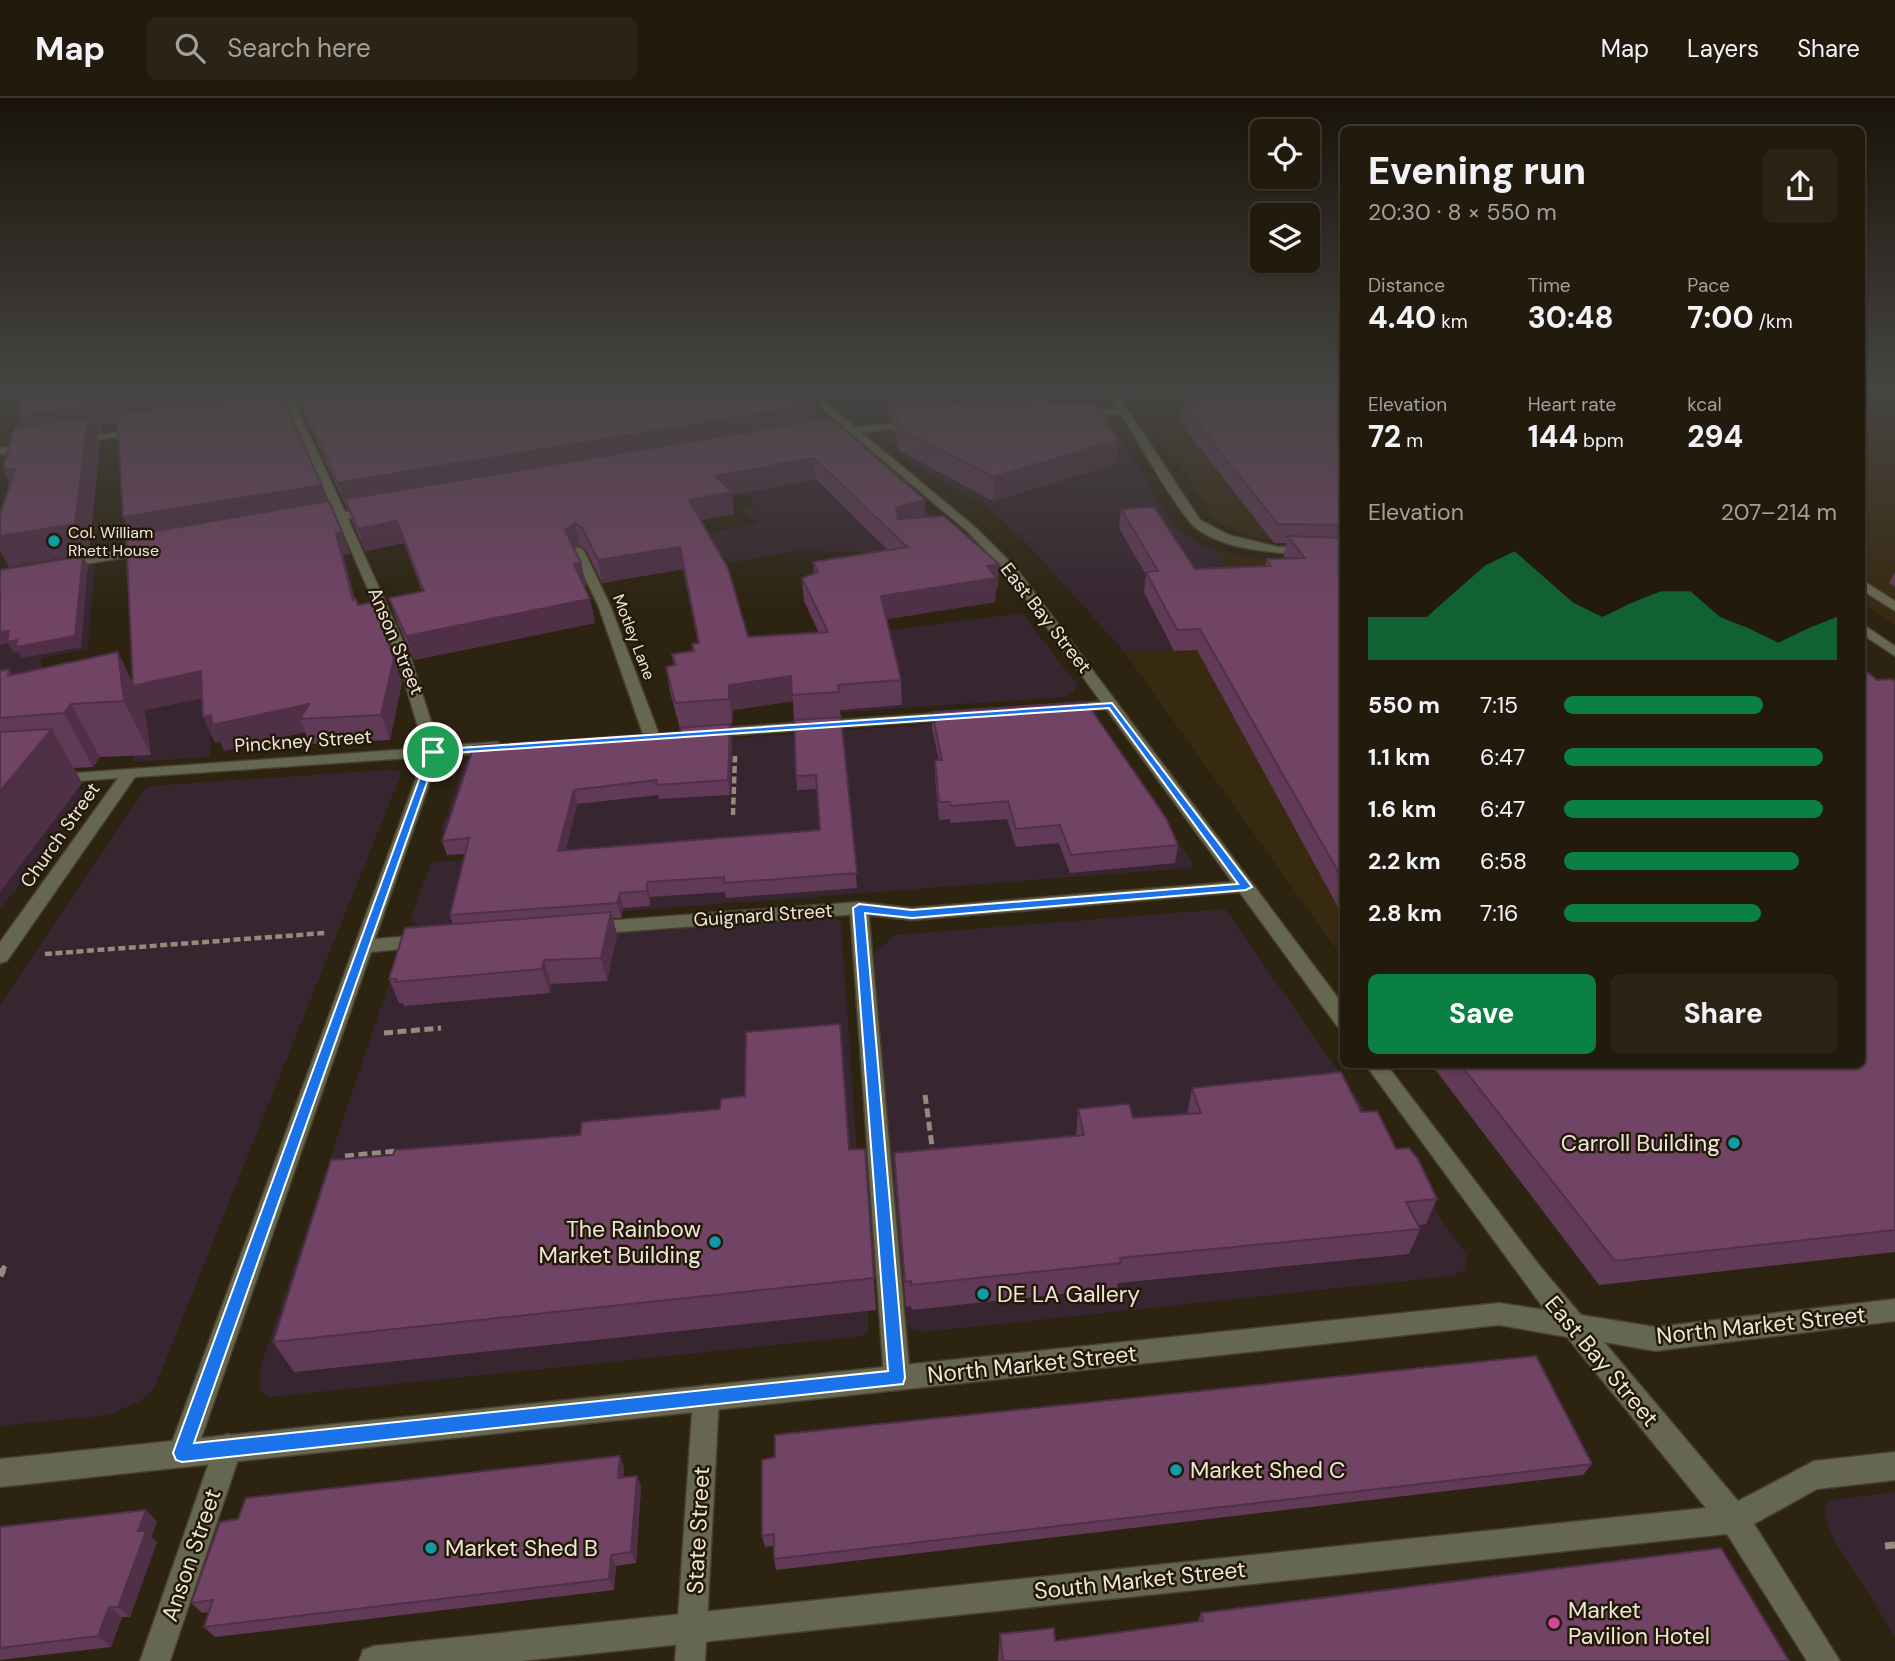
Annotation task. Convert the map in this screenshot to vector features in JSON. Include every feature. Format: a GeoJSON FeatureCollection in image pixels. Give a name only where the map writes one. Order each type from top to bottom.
{"type":"FeatureCollection","features":[{"type":"Feature","properties":{"kind":"street","name":"Anson Street"},"geometry":{"type":"LineString","coordinates":[[321,463],[422,702],[433,752]]}},
{"type":"Feature","properties":{"kind":"street","name":"East Bay Street"},"geometry":{"type":"LineString","coordinates":[[892,463],[971,529],[1013,570],[1340,1016]]}},
{"type":"Feature","properties":{"kind":"street"},"geometry":{"type":"LineString","coordinates":[[1156,463],[1189,515],[1215,534],[1245,544],[1297,552],[1340,551]]}},
{"type":"Feature","properties":{"kind":"street"},"geometry":{"type":"LineString","coordinates":[[301,523],[391,508]]}},
{"type":"Feature","properties":{"kind":"street"},"geometry":{"type":"LineString","coordinates":[[49,567],[164,547]]}},
{"type":"Feature","properties":{"kind":"street","name":"Motley Lane"},"geometry":{"type":"LineString","coordinates":[[578,551],[604,605],[651,737]]}},
{"type":"Feature","properties":{"kind":"street"},"geometry":{"type":"LineString","coordinates":[[1865,586],[1895,607]]}},
{"type":"Feature","properties":{"kind":"street"},"geometry":{"type":"LineString","coordinates":[[1865,630],[1895,652]]}},
{"type":"Feature","properties":{"kind":"street"},"geometry":{"type":"LineString","coordinates":[[1056,709],[1112,705]]}},
{"type":"Feature","properties":{"kind":"street"},"geometry":{"type":"LineString","coordinates":[[688,734],[973,715]]}},
{"type":"Feature","properties":{"kind":"street","name":"Pinckney Street"},"geometry":{"type":"LineString","coordinates":[[35,779],[509,747]]}},
{"type":"Feature","properties":{"kind":"street"},"geometry":{"type":"LineString","coordinates":[[182,1453],[433,752]]}},
{"type":"Feature","properties":{"kind":"street","name":"Church Street"},"geometry":{"type":"LineString","coordinates":[[0,956],[130,773]]}},
{"type":"Feature","properties":{"kind":"street","name":"Guignard Street"},"geometry":{"type":"LineString","coordinates":[[577,929],[859,908],[912,914],[1246,887]]}},
{"type":"Feature","properties":{"kind":"street"},"geometry":{"type":"LineString","coordinates":[[859,908],[897,1378]]}},
{"type":"Feature","properties":{"kind":"street"},"geometry":{"type":"LineString","coordinates":[[364,946],[439,940]]}},
{"type":"Feature","properties":{"kind":"street","name":"East Bay Street"},"geometry":{"type":"LineString","coordinates":[[1379,1068],[1572,1326],[1734,1519],[1825,1661]]}},
{"type":"Feature","properties":{"kind":"street","name":"North Market Street"},"geometry":{"type":"LineString","coordinates":[[0,1473],[1499,1314],[1655,1339],[1895,1310]]}},
{"type":"Feature","properties":{"kind":"street","name":"State Street"},"geometry":{"type":"LineString","coordinates":[[690,1661],[706,1398]]}},
{"type":"Feature","properties":{"kind":"street","name":"Anson Street"},"geometry":{"type":"LineString","coordinates":[[155,1661],[228,1448]]}},
{"type":"Feature","properties":{"kind":"street","name":"South Market Street"},"geometry":{"type":"LineString","coordinates":[[374,1661],[1734,1519],[1814,1475],[1895,1466]]}},
{"type":"Feature","properties":{"kind":"path"},"geometry":{"type":"LineString","coordinates":[[733,815],[735,754]]}},
{"type":"Feature","properties":{"kind":"path"},"geometry":{"type":"LineString","coordinates":[[45,954],[325,933]]}},
{"type":"Feature","properties":{"kind":"path"},"geometry":{"type":"LineString","coordinates":[[384,1033],[441,1028]]}},
{"type":"Feature","properties":{"kind":"path"},"geometry":{"type":"LineString","coordinates":[[925,1095],[934,1161]]}},
{"type":"Feature","properties":{"kind":"path"},"geometry":{"type":"LineString","coordinates":[[345,1156],[408,1150]]}},
{"type":"Feature","properties":{"kind":"path"},"geometry":{"type":"LineString","coordinates":[[0,1276],[5,1266]]}},
{"type":"Feature","properties":{"kind":"path"},"geometry":{"type":"LineString","coordinates":[[1885,1546],[1895,1545]]}},
{"type":"Feature","properties":{"kind":"shaded area"},"geometry":{"type":"Polygon","coordinates":[[[852,463],[872,463],[972,548],[942,553],[796,551],[730,563],[705,534],[759,523],[743,509],[757,505],[744,492],[852,463]]]}},
{"type":"Feature","properties":{"kind":"shaded area"},"geometry":{"type":"Polygon","coordinates":[[[912,463],[1135,463],[1175,527],[1216,551],[1272,645],[1125,653],[1026,542],[986,505],[912,463]]]}},
{"type":"Feature","properties":{"kind":"shaded area"},"geometry":{"type":"Polygon","coordinates":[[[1178,463],[1315,463],[1283,541],[1251,537],[1218,523],[1178,463]]]}},
{"type":"Feature","properties":{"kind":"shaded area"},"geometry":{"type":"Polygon","coordinates":[[[1865,463],[1895,463],[1895,625],[1865,604],[1865,463]]]}},
{"type":"Feature","properties":{"kind":"shaded area"},"geometry":{"type":"Polygon","coordinates":[[[1216,551],[1269,561],[1340,561],[1340,954],[1125,653],[1271,645],[1216,551]]]}},
{"type":"Feature","properties":{"kind":"shaded area"},"geometry":{"type":"Polygon","coordinates":[[[95,564],[88,649],[42,658],[41,711],[0,717],[0,581],[95,564]]]}},
{"type":"Feature","properties":{"kind":"shaded area"},"geometry":{"type":"Polygon","coordinates":[[[1022,613],[1077,685],[1073,693],[1064,697],[802,715],[794,643],[1022,613]]]}},
{"type":"Feature","properties":{"kind":"shaded area"},"geometry":{"type":"Polygon","coordinates":[[[252,638],[212,712],[210,757],[133,762],[132,663],[252,638]]]}},
{"type":"Feature","properties":{"kind":"shaded area"},"geometry":{"type":"Polygon","coordinates":[[[1084,713],[1094,715],[1193,866],[418,927],[411,919],[431,862],[557,855],[564,825],[441,831],[464,763],[472,757],[1084,713]]]}},
{"type":"Feature","properties":{"kind":"shaded area"},"geometry":{"type":"Polygon","coordinates":[[[400,771],[400,777],[154,1389],[142,1400],[110,1415],[0,1426],[0,1005],[143,792],[150,786],[400,771]]]}},
{"type":"Feature","properties":{"kind":"shaded area"},"geometry":{"type":"Polygon","coordinates":[[[80,789],[87,791],[87,796],[0,910],[0,794],[80,789]]]}},
{"type":"Feature","properties":{"kind":"shaded area"},"geometry":{"type":"Polygon","coordinates":[[[1225,909],[1461,1247],[1467,1256],[1466,1270],[1452,1276],[923,1332],[908,1327],[902,1311],[874,952],[896,935],[1225,909]]]}},
{"type":"Feature","properties":{"kind":"shaded area"},"geometry":{"type":"Polygon","coordinates":[[[830,916],[841,921],[868,1311],[868,1331],[863,1336],[269,1397],[262,1392],[259,1387],[261,1364],[398,956],[408,949],[830,916]]]}},
{"type":"Feature","properties":{"kind":"shaded area"},"geometry":{"type":"Polygon","coordinates":[[[1895,1492],[1895,1636],[1834,1540],[1824,1515],[1826,1506],[1832,1500],[1895,1492]]]}},
{"type":"Feature","properties":{"kind":"building"},"geometry":{"type":"Polygon","coordinates":[[[5,463],[82,463],[75,524],[0,536],[0,515],[15,469],[3,470],[5,463]]]}},
{"type":"Feature","properties":{"kind":"building"},"geometry":{"type":"Polygon","coordinates":[[[120,463],[312,463],[322,485],[123,517],[120,463]]]}},
{"type":"Feature","properties":{"kind":"building"},"geometry":{"type":"Polygon","coordinates":[[[329,463],[460,463],[338,483],[329,463]]]}},
{"type":"Feature","properties":{"kind":"building"},"geometry":{"type":"Polygon","coordinates":[[[561,463],[787,463],[716,476],[732,492],[689,500],[728,568],[748,637],[828,632],[802,578],[818,572],[813,562],[907,547],[819,463],[883,463],[925,500],[896,508],[898,519],[944,516],[999,564],[987,566],[996,578],[881,596],[901,680],[838,685],[839,692],[792,695],[791,676],[729,685],[729,699],[675,703],[666,667],[676,665],[672,654],[694,651],[692,644],[699,643],[680,547],[598,560],[582,528],[575,523],[565,530],[581,563],[574,564],[590,599],[406,636],[389,598],[424,591],[397,521],[358,529],[345,499],[561,463]]]}},
{"type":"Feature","properties":{"kind":"building"},"geometry":{"type":"Polygon","coordinates":[[[966,463],[1040,463],[993,477],[966,463]]]}},
{"type":"Feature","properties":{"kind":"building"},"geometry":{"type":"Polygon","coordinates":[[[1229,463],[1340,463],[1340,525],[1278,524],[1229,463]]]}},
{"type":"Feature","properties":{"kind":"building"},"geometry":{"type":"Polygon","coordinates":[[[329,501],[342,532],[336,533],[353,600],[356,599],[358,605],[373,602],[394,658],[381,715],[300,719],[309,704],[212,725],[211,715],[203,717],[201,671],[133,686],[126,536],[329,501]]]}},
{"type":"Feature","properties":{"kind":"building"},"geometry":{"type":"Polygon","coordinates":[[[1154,507],[1195,569],[1271,566],[1267,559],[1305,558],[1287,536],[1340,538],[1340,875],[1200,629],[1177,630],[1146,572],[1158,571],[1121,509],[1154,507]]]}},
{"type":"Feature","properties":{"kind":"building"},"geometry":{"type":"Polygon","coordinates":[[[83,556],[75,636],[16,647],[17,640],[7,642],[9,631],[0,632],[0,570],[83,556]]]}},
{"type":"Feature","properties":{"kind":"building"},"geometry":{"type":"Polygon","coordinates":[[[118,652],[124,701],[71,704],[64,713],[0,718],[0,671],[9,669],[8,676],[118,652]]]}},
{"type":"Feature","properties":{"kind":"building","name":"Carroll Building"},"geometry":{"type":"Polygon","coordinates":[[[1865,670],[1877,680],[1891,679],[1895,681],[1895,1230],[1615,1261],[1463,1068],[1865,1068],[1865,670]]]}},
{"type":"Feature","properties":{"kind":"building"},"geometry":{"type":"Polygon","coordinates":[[[1086,702],[1166,818],[1178,845],[1071,855],[1060,825],[1016,829],[1008,801],[951,806],[950,802],[939,802],[935,760],[942,760],[932,712],[1086,702]]]}},
{"type":"Feature","properties":{"kind":"building"},"geometry":{"type":"Polygon","coordinates":[[[841,717],[857,873],[724,883],[724,877],[647,882],[647,891],[620,893],[617,903],[450,915],[469,838],[442,841],[474,746],[681,732],[680,728],[730,724],[728,780],[656,785],[657,780],[574,790],[558,851],[820,830],[816,775],[796,776],[794,720],[841,717]]]}},
{"type":"Feature","properties":{"kind":"building"},"geometry":{"type":"Polygon","coordinates":[[[52,729],[0,791],[0,732],[52,729]]]}},
{"type":"Feature","properties":{"kind":"building"},"geometry":{"type":"Polygon","coordinates":[[[611,912],[601,958],[544,960],[542,969],[395,982],[396,979],[389,979],[405,928],[611,912]]]}},
{"type":"Feature","properties":{"kind":"building"},"geometry":{"type":"Polygon","coordinates":[[[840,1024],[849,1150],[865,1149],[874,1278],[273,1342],[331,1160],[393,1155],[395,1150],[580,1135],[582,1122],[720,1109],[721,1099],[745,1096],[746,1032],[840,1024]]]}},
{"type":"Feature","properties":{"kind":"building"},"geometry":{"type":"Polygon","coordinates":[[[1341,1072],[1361,1112],[1377,1111],[1396,1149],[1409,1148],[1418,1159],[1437,1199],[1406,1202],[1420,1229],[1120,1258],[1121,1263],[911,1285],[911,1281],[905,1282],[894,1153],[1084,1135],[1078,1109],[1129,1104],[1133,1118],[1201,1113],[1192,1088],[1341,1072]]]}},
{"type":"Feature","properties":{"kind":"building","name":"Market Shed C"},"geometry":{"type":"Polygon","coordinates":[[[1536,1356],[1592,1464],[774,1559],[774,1534],[762,1536],[762,1460],[775,1457],[775,1435],[1536,1356]]]}},
{"type":"Feature","properties":{"kind":"building","name":"Market Shed B"},"geometry":{"type":"Polygon","coordinates":[[[620,1456],[618,1478],[637,1476],[631,1552],[611,1555],[609,1579],[204,1627],[213,1600],[191,1603],[220,1522],[238,1519],[246,1498],[620,1456]]]}},
{"type":"Feature","properties":{"kind":"building"},"geometry":{"type":"Polygon","coordinates":[[[146,1510],[138,1531],[146,1531],[118,1607],[109,1607],[98,1636],[0,1648],[0,1527],[146,1510]]]}},
{"type":"Feature","properties":{"kind":"building"},"geometry":{"type":"Polygon","coordinates":[[[1721,1548],[1789,1661],[1003,1661],[1000,1634],[1054,1628],[1055,1641],[1203,1621],[1201,1613],[1721,1548]]]}},
{"type":"Feature","properties":{"kind":"place","name":"Col. William Rhett House"},"geometry":{"type":"Point","coordinates":[54,541]}},
{"type":"Feature","properties":{"kind":"place","name":"Carroll Building"},"geometry":{"type":"Point","coordinates":[1734,1143]}},
{"type":"Feature","properties":{"kind":"place","name":"The Rainbow Market Building"},"geometry":{"type":"Point","coordinates":[715,1242]}},
{"type":"Feature","properties":{"kind":"place","name":"DE LA Gallery"},"geometry":{"type":"Point","coordinates":[983,1294]}},
{"type":"Feature","properties":{"kind":"place","name":"Market Shed C"},"geometry":{"type":"Point","coordinates":[1176,1470]}},
{"type":"Feature","properties":{"kind":"place","name":"Market Shed B"},"geometry":{"type":"Point","coordinates":[431,1548]}},
{"type":"Feature","properties":{"kind":"place","name":"Market Pavilion Hotel"},"geometry":{"type":"Point","coordinates":[1554,1623]}},
{"type":"Feature","properties":{"kind":"route"},"geometry":{"type":"LineString","coordinates":[[1112,705],[1246,887],[912,914],[859,908],[897,1378],[182,1453],[433,752],[1112,705]]}}]}
